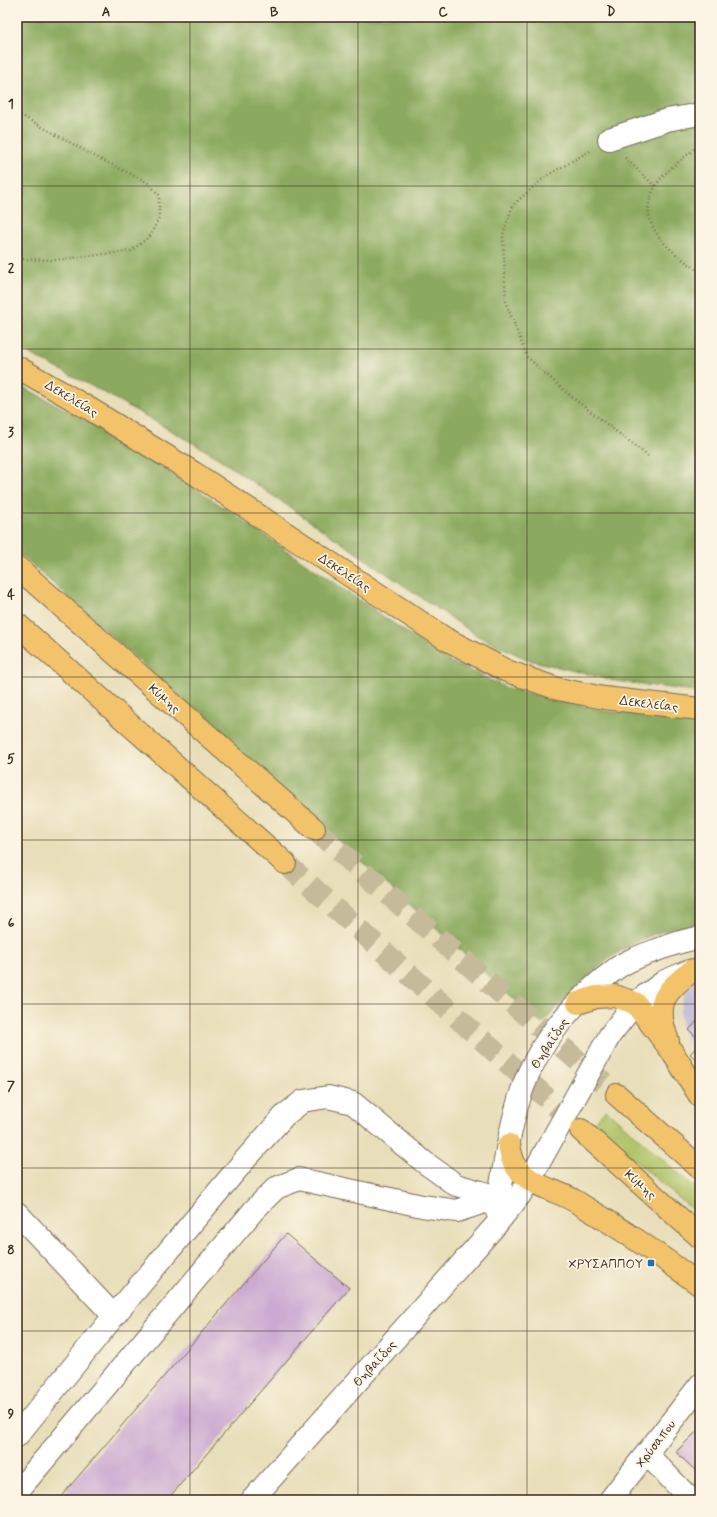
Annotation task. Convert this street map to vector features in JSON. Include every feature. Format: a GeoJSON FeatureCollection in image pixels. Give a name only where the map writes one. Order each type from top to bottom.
{"type":"FeatureCollection","features":[{"type":"Feature","properties":{"kind":"main road","name":"Δεκελείας"},"geometry":{"type":"LineString","coordinates":[[17,367],[90,409],[194,473],[446,638],[507,671],[558,689],[604,698],[700,709]]}},
{"type":"Feature","properties":{"kind":"main road","name":"Κύμης"},"geometry":{"type":"LineString","coordinates":[[17,567],[235,761],[314,829]]}},
{"type":"Feature","properties":{"kind":"main road"},"geometry":{"type":"LineString","coordinates":[[17,624],[285,863]]}},
{"type":"Feature","properties":{"kind":"main road"},"geometry":{"type":"LineString","coordinates":[[671,1050],[662,1025],[661,1012],[663,1000],[673,985],[696,969]]}},
{"type":"Feature","properties":{"kind":"main road"},"geometry":{"type":"LineString","coordinates":[[578,1003],[596,997],[615,996],[635,1003],[671,1050],[700,1096]]}},
{"type":"Feature","properties":{"kind":"main road"},"geometry":{"type":"LineString","coordinates":[[617,1095],[700,1168]]}},
{"type":"Feature","properties":{"kind":"main road","name":"Κύμης"},"geometry":{"type":"LineString","coordinates":[[582,1130],[700,1238]]}},
{"type":"Feature","properties":{"kind":"main road"},"geometry":{"type":"LineString","coordinates":[[509,1145],[512,1158],[519,1170],[530,1179],[573,1200],[607,1220],[700,1285]]}},
{"type":"Feature","properties":{"kind":"street"},"geometry":{"type":"LineString","coordinates":[[610,139],[667,120],[700,114]]}},
{"type":"Feature","properties":{"kind":"street","name":"Θηβαΐδος"},"geometry":{"type":"LineString","coordinates":[[252,1500],[496,1225],[506,1201],[509,1145],[513,1122],[522,1089],[535,1060],[556,1027],[578,1003],[613,970],[644,954],[688,939],[700,938]]}},
{"type":"Feature","properties":{"kind":"street","name":"Θηβαΐδος"},"geometry":{"type":"LineString","coordinates":[[506,1201],[530,1179],[610,1035],[635,1003],[665,981],[696,969]]}},
{"type":"Feature","properties":{"kind":"street"},"geometry":{"type":"LineString","coordinates":[[17,1436],[114,1316],[248,1156],[285,1114],[303,1101],[328,1097],[353,1103],[424,1162],[456,1185],[506,1201]]}},
{"type":"Feature","properties":{"kind":"street"},"geometry":{"type":"LineString","coordinates":[[17,1492],[254,1210],[276,1188],[299,1179],[422,1206],[457,1211],[506,1201]]}},
{"type":"Feature","properties":{"kind":"street"},"geometry":{"type":"LineString","coordinates":[[17,1213],[114,1316]]}},
{"type":"Feature","properties":{"kind":"street","name":"Χρύσαπου"},"geometry":{"type":"LineString","coordinates":[[610,1500],[700,1385]]}},
{"type":"Feature","properties":{"kind":"street"},"geometry":{"type":"LineString","coordinates":[[647,1454],[691,1500]]}},
{"type":"Feature","properties":{"kind":"path"},"geometry":{"type":"LineString","coordinates":[[17,113],[96,157],[147,182],[160,195],[160,218],[150,236],[131,251],[54,260],[17,259]]}},
{"type":"Feature","properties":{"kind":"path"},"geometry":{"type":"LineString","coordinates":[[648,456],[573,398],[527,357],[506,303],[503,234],[513,205],[546,176],[610,139],[628,161],[655,186]]}},
{"type":"Feature","properties":{"kind":"path"},"geometry":{"type":"LineString","coordinates":[[700,144],[665,175],[655,186],[647,207],[651,223],[669,249],[700,272]]}},
{"type":"Feature","properties":{"kind":"shaded area"},"geometry":{"type":"Polygon","coordinates":[[[700,970],[700,1068],[683,1033],[680,1011],[684,996],[700,970]]]}},
{"type":"Feature","properties":{"kind":"green space"},"geometry":{"type":"Polygon","coordinates":[[[17,17],[700,17],[700,692],[616,681],[529,660],[479,637],[212,454],[105,393],[28,353],[17,349],[17,17]]]}},
{"type":"Feature","properties":{"kind":"green space"},"geometry":{"type":"Polygon","coordinates":[[[17,384],[80,417],[194,487],[447,660],[507,688],[604,711],[700,720],[700,924],[673,928],[630,945],[593,972],[542,1024],[17,551],[17,384]]]}},
{"type":"Feature","properties":{"kind":"green space"},"geometry":{"type":"Polygon","coordinates":[[[606,1110],[700,1192],[700,1216],[592,1124],[606,1110]]]}},
{"type":"Feature","properties":{"kind":"building"},"geometry":{"type":"Polygon","coordinates":[[[700,1018],[700,1041],[689,1030],[700,1018]]]}},
{"type":"Feature","properties":{"kind":"building"},"geometry":{"type":"Polygon","coordinates":[[[700,1043],[700,1063],[690,1054],[700,1043]]]}},
{"type":"Feature","properties":{"kind":"building"},"geometry":{"type":"Polygon","coordinates":[[[286,1234],[349,1288],[167,1500],[58,1500],[286,1234]]]}},
{"type":"Feature","properties":{"kind":"building"},"geometry":{"type":"Polygon","coordinates":[[[700,1428],[700,1475],[676,1452],[700,1428]]]}},
{"type":"Feature","properties":{"kind":"tunnel"},"geometry":{"type":"LineString","coordinates":[[314,829],[617,1095]]}},
{"type":"Feature","properties":{"kind":"tunnel"},"geometry":{"type":"LineString","coordinates":[[285,863],[580,1128]]}},
{"type":"Feature","properties":{"kind":"place","name":"ΧΡΥΣΑΠΠΟΥ"},"geometry":{"type":"Point","coordinates":[651,1263]}}]}
